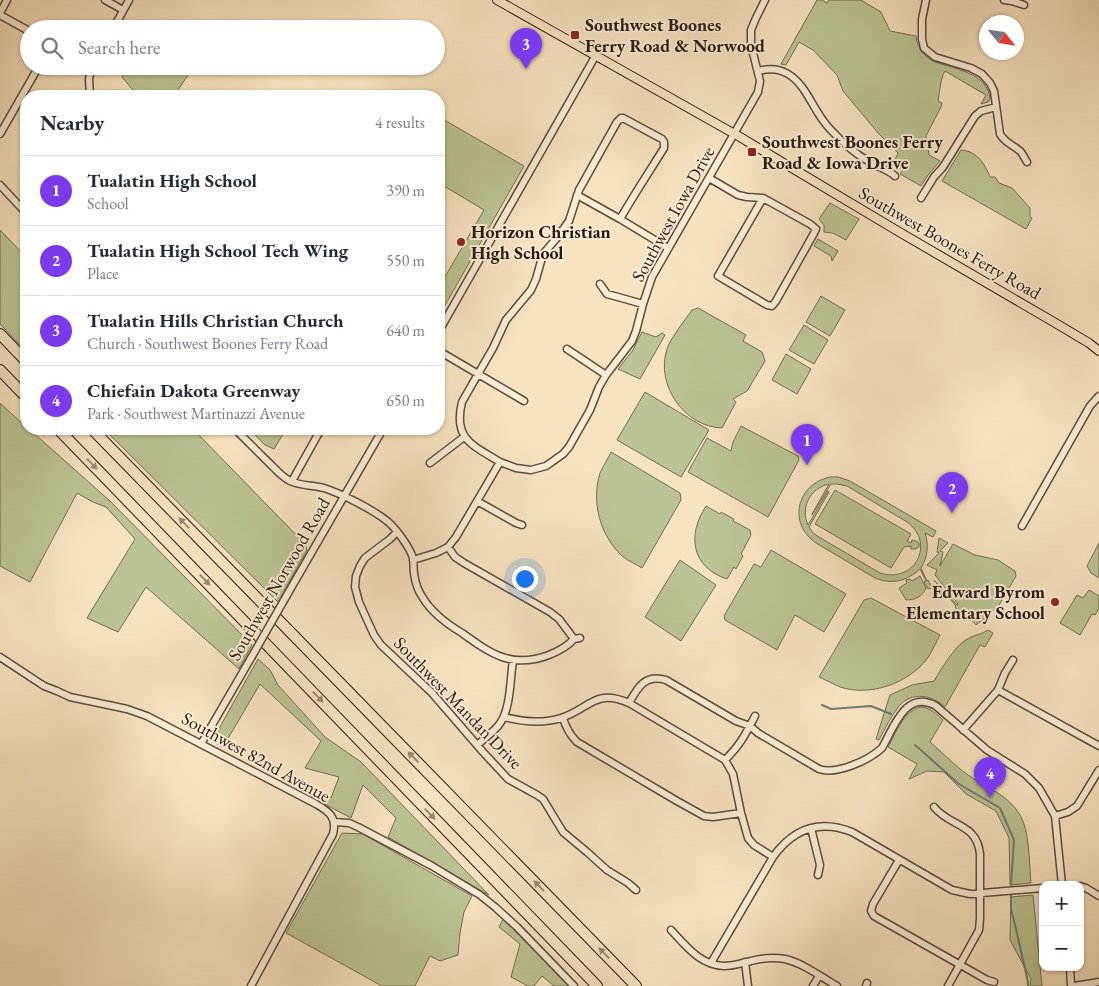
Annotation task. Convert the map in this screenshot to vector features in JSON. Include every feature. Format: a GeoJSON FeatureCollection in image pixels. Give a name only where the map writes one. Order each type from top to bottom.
{"type":"FeatureCollection","features":[{"type":"Feature","properties":{"kind":"highway"},"geometry":{"type":"LineString","coordinates":[[0,334],[20,355]]}},
{"type":"Feature","properties":{"kind":"highway"},"geometry":{"type":"LineString","coordinates":[[0,370],[20,391]]}},
{"type":"Feature","properties":{"kind":"highway"},"geometry":{"type":"LineString","coordinates":[[64,435],[597,986]]}},
{"type":"Feature","properties":{"kind":"highway"},"geometry":{"type":"LineString","coordinates":[[98,435],[636,986]]}},
{"type":"Feature","properties":{"kind":"main road","name":"Southwest Boones Ferry Road"},"geometry":{"type":"LineString","coordinates":[[497,0],[734,134],[1066,328],[1099,351]]}},
{"type":"Feature","properties":{"kind":"street"},"geometry":{"type":"LineString","coordinates":[[7,0],[0,14],[20,26]]}},
{"type":"Feature","properties":{"kind":"street"},"geometry":{"type":"LineString","coordinates":[[105,0],[123,10]]}},
{"type":"Feature","properties":{"kind":"street"},"geometry":{"type":"LineString","coordinates":[[118,20],[129,0]]}},
{"type":"Feature","properties":{"kind":"street","name":"Southwest Iowa Drive"},"geometry":{"type":"LineString","coordinates":[[464,437],[471,444],[500,462],[523,470],[537,469],[550,463],[564,454],[569,447],[590,410],[606,375],[632,341],[652,277],[758,92],[760,81],[751,45],[750,30],[766,0]]}},
{"type":"Feature","properties":{"kind":"street"},"geometry":{"type":"LineString","coordinates":[[926,0],[922,18],[924,48],[935,57],[971,68],[982,74],[994,90],[1000,134],[1003,139],[1021,152],[1027,162]]}},
{"type":"Feature","properties":{"kind":"street"},"geometry":{"type":"LineString","coordinates":[[1007,0],[1024,5]]}},
{"type":"Feature","properties":{"kind":"street"},"geometry":{"type":"LineString","coordinates":[[445,321],[596,55]]}},
{"type":"Feature","properties":{"kind":"street"},"geometry":{"type":"LineString","coordinates":[[758,72],[766,69],[777,69],[786,72],[794,78],[802,85],[820,117],[834,132],[854,151],[895,176]]}},
{"type":"Feature","properties":{"kind":"street"},"geometry":{"type":"LineString","coordinates":[[25,90],[34,75]]}},
{"type":"Feature","properties":{"kind":"street"},"geometry":{"type":"LineString","coordinates":[[90,75],[90,90]]}},
{"type":"Feature","properties":{"kind":"street"},"geometry":{"type":"LineString","coordinates":[[0,134],[20,99]]}},
{"type":"Feature","properties":{"kind":"street"},"geometry":{"type":"LineString","coordinates":[[921,198],[975,116],[981,111],[996,107]]}},
{"type":"Feature","properties":{"kind":"street"},"geometry":{"type":"LineString","coordinates":[[430,463],[464,437],[460,421],[462,402],[493,348],[506,320],[531,290],[543,254],[570,221],[579,190],[617,122],[623,118],[662,139],[664,148],[620,219]]}},
{"type":"Feature","properties":{"kind":"street"},"geometry":{"type":"LineString","coordinates":[[709,178],[738,195],[763,198],[816,229],[772,306],[718,276],[763,198]]}},
{"type":"Feature","properties":{"kind":"street"},"geometry":{"type":"LineString","coordinates":[[0,185],[20,202]]}},
{"type":"Feature","properties":{"kind":"street"},"geometry":{"type":"LineString","coordinates":[[577,195],[668,248]]}},
{"type":"Feature","properties":{"kind":"street"},"geometry":{"type":"LineString","coordinates":[[600,284],[607,294],[643,304]]}},
{"type":"Feature","properties":{"kind":"street"},"geometry":{"type":"LineString","coordinates":[[567,349],[606,375]]}},
{"type":"Feature","properties":{"kind":"street"},"geometry":{"type":"LineString","coordinates":[[445,354],[524,401]]}},
{"type":"Feature","properties":{"kind":"street"},"geometry":{"type":"LineString","coordinates":[[1022,526],[1090,406],[1099,396]]}},
{"type":"Feature","properties":{"kind":"street"},"geometry":{"type":"LineString","coordinates":[[241,435],[282,476],[301,484],[321,488],[344,496],[387,521],[403,540],[414,560],[414,574],[422,598],[446,622],[489,652],[513,660],[542,658],[569,645],[577,638],[550,612],[464,563],[455,557],[448,548]]}},
{"type":"Feature","properties":{"kind":"street"},"geometry":{"type":"LineString","coordinates":[[292,481],[318,435]]}},
{"type":"Feature","properties":{"kind":"street","name":"Southwest Norwood Road"},"geometry":{"type":"LineString","coordinates":[[202,744],[380,435]]}},
{"type":"Feature","properties":{"kind":"street"},"geometry":{"type":"LineString","coordinates":[[414,560],[448,548],[500,462]]}},
{"type":"Feature","properties":{"kind":"street"},"geometry":{"type":"LineString","coordinates":[[477,501],[522,525]]}},
{"type":"Feature","properties":{"kind":"street","name":"Southwest Mandan Drive"},"geometry":{"type":"LineString","coordinates":[[397,532],[365,558],[356,576],[359,602],[374,635],[381,645],[432,693],[508,779],[537,794],[567,836],[607,870],[636,890]]}},
{"type":"Feature","properties":{"kind":"street","name":"Southwest 82nd Avenue"},"geometry":{"type":"LineString","coordinates":[[0,657],[44,686],[57,692],[70,697],[127,709],[147,716],[316,804],[328,812],[334,822],[348,823],[358,827],[432,866],[480,894],[574,986]]}},
{"type":"Feature","properties":{"kind":"street"},"geometry":{"type":"LineString","coordinates":[[477,745],[498,726],[504,717],[507,708],[513,660]]}},
{"type":"Feature","properties":{"kind":"street"},"geometry":{"type":"LineString","coordinates":[[963,730],[998,690],[1005,672],[1014,660]]}},
{"type":"Feature","properties":{"kind":"street"},"geometry":{"type":"LineString","coordinates":[[629,703],[641,684],[647,680],[662,679],[736,721],[750,726],[758,733],[819,769],[828,771],[857,763],[882,748],[901,714],[912,704],[923,702],[933,704],[986,750],[1025,774],[1045,797],[1056,816],[1062,881]]}},
{"type":"Feature","properties":{"kind":"street"},"geometry":{"type":"LineString","coordinates":[[998,690],[1099,746]]}},
{"type":"Feature","properties":{"kind":"street"},"geometry":{"type":"LineString","coordinates":[[504,717],[540,722],[563,718],[601,698],[618,698],[629,703],[725,760],[733,774],[748,838],[754,845],[773,857]]}},
{"type":"Feature","properties":{"kind":"street"},"geometry":{"type":"LineString","coordinates":[[725,760],[744,739],[755,716]]}},
{"type":"Feature","properties":{"kind":"street"},"geometry":{"type":"LineString","coordinates":[[563,718],[566,728],[577,742],[704,816],[713,818],[741,813]]}},
{"type":"Feature","properties":{"kind":"street"},"geometry":{"type":"LineString","coordinates":[[1056,816],[1068,812],[1077,806],[1099,770]]}},
{"type":"Feature","properties":{"kind":"street"},"geometry":{"type":"LineString","coordinates":[[934,807],[938,812],[968,830],[976,838],[980,854],[979,930],[948,986]]}},
{"type":"Feature","properties":{"kind":"street"},"geometry":{"type":"LineString","coordinates":[[251,986],[328,844],[335,827],[334,822]]}},
{"type":"Feature","properties":{"kind":"street"},"geometry":{"type":"LineString","coordinates":[[711,963],[773,857],[786,841],[811,828],[844,829],[952,890],[980,894],[1039,888]]}},
{"type":"Feature","properties":{"kind":"street"},"geometry":{"type":"LineString","coordinates":[[811,828],[820,865],[818,874]]}},
{"type":"Feature","properties":{"kind":"street"},"geometry":{"type":"LineString","coordinates":[[899,860],[874,904],[871,911],[874,916],[987,980],[994,982]]}},
{"type":"Feature","properties":{"kind":"street"},"geometry":{"type":"LineString","coordinates":[[1084,887],[1099,896]]}},
{"type":"Feature","properties":{"kind":"street"},"geometry":{"type":"LineString","coordinates":[[671,930],[693,954],[704,961],[723,966],[762,958],[785,959],[800,965],[837,986]]}},
{"type":"Feature","properties":{"kind":"street"},"geometry":{"type":"LineString","coordinates":[[745,962],[748,986]]}},
{"type":"Feature","properties":{"kind":"street"},"geometry":{"type":"LineString","coordinates":[[1071,971],[1073,986],[1099,982]]}},
{"type":"Feature","properties":{"kind":"street"},"geometry":{"type":"LineString","coordinates":[[813,986],[819,976]]}},
{"type":"Feature","properties":{"kind":"green space"},"geometry":{"type":"Polygon","coordinates":[[[817,0],[827,3],[829,0],[861,0],[881,12],[890,31],[916,36],[922,52],[928,58],[969,73],[983,83],[988,90],[990,99],[988,102],[981,104],[986,95],[945,71],[938,101],[942,103],[941,107],[926,136],[929,155],[940,161],[921,186],[900,174],[903,170],[893,164],[898,153],[879,134],[843,91],[837,75],[813,50],[799,42],[786,65],[781,64],[817,0]]]}},
{"type":"Feature","properties":{"kind":"green space"},"geometry":{"type":"Polygon","coordinates":[[[123,75],[188,75],[178,90],[133,90],[122,77],[123,75]]]}},
{"type":"Feature","properties":{"kind":"green space"},"geometry":{"type":"Polygon","coordinates":[[[445,120],[524,166],[445,305],[445,277],[484,210],[445,187],[445,120]]]}},
{"type":"Feature","properties":{"kind":"green space"},"geometry":{"type":"Polygon","coordinates":[[[961,150],[972,153],[980,159],[990,177],[995,177],[999,183],[1012,188],[1030,208],[1030,217],[1032,218],[1026,229],[942,181],[961,150]]]}},
{"type":"Feature","properties":{"kind":"green space"},"geometry":{"type":"Polygon","coordinates":[[[830,203],[859,219],[846,240],[833,233],[824,232],[824,225],[819,219],[830,203]]]}},
{"type":"Feature","properties":{"kind":"green space"},"geometry":{"type":"Polygon","coordinates":[[[0,230],[20,251],[20,345],[0,324],[0,230]]]}},
{"type":"Feature","properties":{"kind":"green space"},"geometry":{"type":"Polygon","coordinates":[[[818,239],[838,251],[832,261],[831,256],[814,246],[818,239]]]}},
{"type":"Feature","properties":{"kind":"green space"},"geometry":{"type":"Polygon","coordinates":[[[821,296],[845,310],[830,336],[806,322],[821,296]]]}},
{"type":"Feature","properties":{"kind":"green space"},"geometry":{"type":"Polygon","coordinates":[[[698,308],[746,335],[743,341],[762,352],[765,361],[747,391],[733,399],[736,402],[722,428],[709,426],[685,412],[669,390],[665,376],[664,363],[667,349],[692,310],[698,308]]]}},
{"type":"Feature","properties":{"kind":"green space"},"geometry":{"type":"Polygon","coordinates":[[[804,325],[828,340],[814,364],[789,350],[804,325]]]}},
{"type":"Feature","properties":{"kind":"green space"},"geometry":{"type":"Polygon","coordinates":[[[642,332],[656,337],[662,333],[665,335],[640,379],[618,369],[633,350],[642,332]]]}},
{"type":"Feature","properties":{"kind":"green space"},"geometry":{"type":"Polygon","coordinates":[[[786,354],[811,369],[797,394],[772,380],[786,354]]]}},
{"type":"Feature","properties":{"kind":"green space"},"geometry":{"type":"Polygon","coordinates":[[[645,392],[709,430],[681,477],[617,440],[645,392]]]}},
{"type":"Feature","properties":{"kind":"green space"},"geometry":{"type":"Polygon","coordinates":[[[0,403],[20,421],[20,435],[36,435],[110,501],[252,645],[239,669],[146,587],[118,632],[87,618],[135,539],[106,507],[77,493],[30,582],[0,566],[0,403]]]}},
{"type":"Feature","properties":{"kind":"green space"},"geometry":{"type":"Polygon","coordinates":[[[741,426],[798,456],[799,460],[768,517],[688,472],[707,438],[731,451],[741,426]]]}},
{"type":"Feature","properties":{"kind":"green space"},"geometry":{"type":"Polygon","coordinates":[[[110,435],[199,435],[305,544],[307,550],[278,602],[110,435]]]}},
{"type":"Feature","properties":{"kind":"green space"},"geometry":{"type":"Polygon","coordinates":[[[255,435],[282,435],[274,449],[265,445],[255,435]]]}},
{"type":"Feature","properties":{"kind":"green space"},"geometry":{"type":"Polygon","coordinates":[[[611,452],[680,493],[681,500],[642,568],[624,558],[614,548],[599,518],[597,484],[600,473],[611,452]]]}},
{"type":"Feature","properties":{"kind":"green space"},"geometry":{"type":"Polygon","coordinates":[[[830,477],[838,477],[850,481],[936,531],[933,537],[925,533],[927,550],[921,568],[932,588],[928,589],[920,569],[899,581],[875,578],[816,543],[807,535],[801,525],[800,505],[803,496],[810,487],[830,477]],[[829,484],[822,486],[808,500],[805,512],[808,525],[829,492],[809,527],[813,533],[880,573],[892,575],[903,573],[912,567],[918,560],[920,550],[920,540],[916,531],[907,522],[847,486],[831,484],[812,515],[829,484]]]}},
{"type":"Feature","properties":{"kind":"green space"},"geometry":{"type":"Polygon","coordinates":[[[835,490],[911,534],[907,541],[911,543],[912,540],[916,541],[919,543],[919,547],[911,549],[911,546],[904,547],[891,568],[815,524],[835,490]]]}},
{"type":"Feature","properties":{"kind":"green space"},"geometry":{"type":"Polygon","coordinates":[[[706,506],[734,519],[733,521],[750,530],[751,535],[741,554],[743,556],[736,569],[734,567],[727,579],[715,574],[706,567],[696,549],[696,528],[706,506]]]}},
{"type":"Feature","properties":{"kind":"green space"},"geometry":{"type":"Polygon","coordinates":[[[939,538],[948,543],[940,551],[943,552],[940,566],[953,544],[975,555],[998,560],[1015,571],[1016,576],[998,607],[976,625],[962,609],[958,611],[934,580],[957,605],[935,575],[937,570],[927,565],[939,553],[937,552],[939,538]]]}},
{"type":"Feature","properties":{"kind":"green space"},"geometry":{"type":"Polygon","coordinates":[[[1099,543],[1099,578],[1091,573],[1087,566],[1099,543]]]}},
{"type":"Feature","properties":{"kind":"green space"},"geometry":{"type":"Polygon","coordinates":[[[771,550],[846,594],[824,632],[795,615],[777,650],[725,620],[724,616],[754,564],[761,567],[771,550]]]}},
{"type":"Feature","properties":{"kind":"green space"},"geometry":{"type":"Polygon","coordinates":[[[680,560],[716,585],[681,641],[645,617],[680,560]]]}},
{"type":"Feature","properties":{"kind":"green space"},"geometry":{"type":"Polygon","coordinates":[[[920,576],[926,588],[918,597],[906,600],[899,588],[907,583],[906,580],[910,579],[912,581],[920,576]]]}},
{"type":"Feature","properties":{"kind":"green space"},"geometry":{"type":"Polygon","coordinates":[[[1089,590],[1099,596],[1099,608],[1095,615],[1092,614],[1080,635],[1060,623],[1077,595],[1083,598],[1089,590]]]}},
{"type":"Feature","properties":{"kind":"green space"},"geometry":{"type":"Polygon","coordinates":[[[871,598],[940,635],[929,656],[910,675],[888,686],[876,689],[852,690],[840,687],[819,677],[864,600],[871,598]]]}},
{"type":"Feature","properties":{"kind":"green space"},"geometry":{"type":"Polygon","coordinates":[[[988,630],[993,633],[985,647],[980,645],[945,707],[928,697],[910,698],[899,706],[879,740],[876,739],[890,695],[912,685],[934,681],[949,657],[964,641],[988,630]]]}},
{"type":"Feature","properties":{"kind":"green space"},"geometry":{"type":"Polygon","coordinates":[[[258,659],[270,670],[278,685],[325,737],[361,762],[489,895],[388,837],[396,818],[363,785],[351,818],[309,796],[313,789],[331,798],[339,777],[305,768],[321,741],[260,684],[223,747],[212,741],[258,659]]]}},
{"type":"Feature","properties":{"kind":"green space"},"geometry":{"type":"Polygon","coordinates":[[[921,707],[933,711],[943,720],[930,742],[963,771],[1003,797],[1020,815],[1026,830],[1031,883],[1010,885],[1009,838],[996,811],[966,794],[944,772],[927,771],[909,779],[917,764],[888,747],[897,729],[909,713],[921,707]]]}},
{"type":"Feature","properties":{"kind":"green space"},"geometry":{"type":"Polygon","coordinates":[[[342,833],[363,834],[472,896],[464,912],[458,955],[440,961],[430,956],[415,986],[382,986],[286,933],[342,833]]]}},
{"type":"Feature","properties":{"kind":"green space"},"geometry":{"type":"Polygon","coordinates":[[[1033,895],[1039,971],[1042,986],[1030,986],[1031,979],[1010,940],[1011,897],[1033,895]]]}},
{"type":"Feature","properties":{"kind":"green space"},"geometry":{"type":"Polygon","coordinates":[[[503,919],[571,986],[554,986],[542,976],[534,986],[528,986],[511,977],[520,944],[499,927],[503,919]]]}},
{"type":"Feature","properties":{"kind":"waterway"},"geometry":{"type":"LineString","coordinates":[[822,705],[831,709],[871,706],[891,714]]}},
{"type":"Feature","properties":{"kind":"waterway"},"geometry":{"type":"LineString","coordinates":[[915,745],[959,784],[1000,808],[1014,840],[1011,886]]}},
{"type":"Feature","properties":{"kind":"waterway"},"geometry":{"type":"LineString","coordinates":[[1011,895],[1011,909],[1028,986]]}},
{"type":"Feature","properties":{"kind":"place","name":"Southwest Boones Ferry Road & Norwood"},"geometry":{"type":"Point","coordinates":[575,35]}},
{"type":"Feature","properties":{"kind":"place","name":"Tualatin Hills Christian Church"},"geometry":{"type":"Point","coordinates":[526,69]}},
{"type":"Feature","properties":{"kind":"place","name":"Southwest Boones Ferry Road & Iowa Drive"},"geometry":{"type":"Point","coordinates":[752,152]}},
{"type":"Feature","properties":{"kind":"place","name":"Horizon Christian High School"},"geometry":{"type":"Point","coordinates":[461,242]}},
{"type":"Feature","properties":{"kind":"place","name":"Tualatin High School"},"geometry":{"type":"Point","coordinates":[807,465]}},
{"type":"Feature","properties":{"kind":"place","name":"Tualatin High School Tech Wing"},"geometry":{"type":"Point","coordinates":[952,513]}},
{"type":"Feature","properties":{"kind":"place","name":"Edward Byrom Elementary School"},"geometry":{"type":"Point","coordinates":[1055,602]}},
{"type":"Feature","properties":{"kind":"place","name":"Chiefain Dakota Greenway"},"geometry":{"type":"Point","coordinates":[990,798]}}]}
